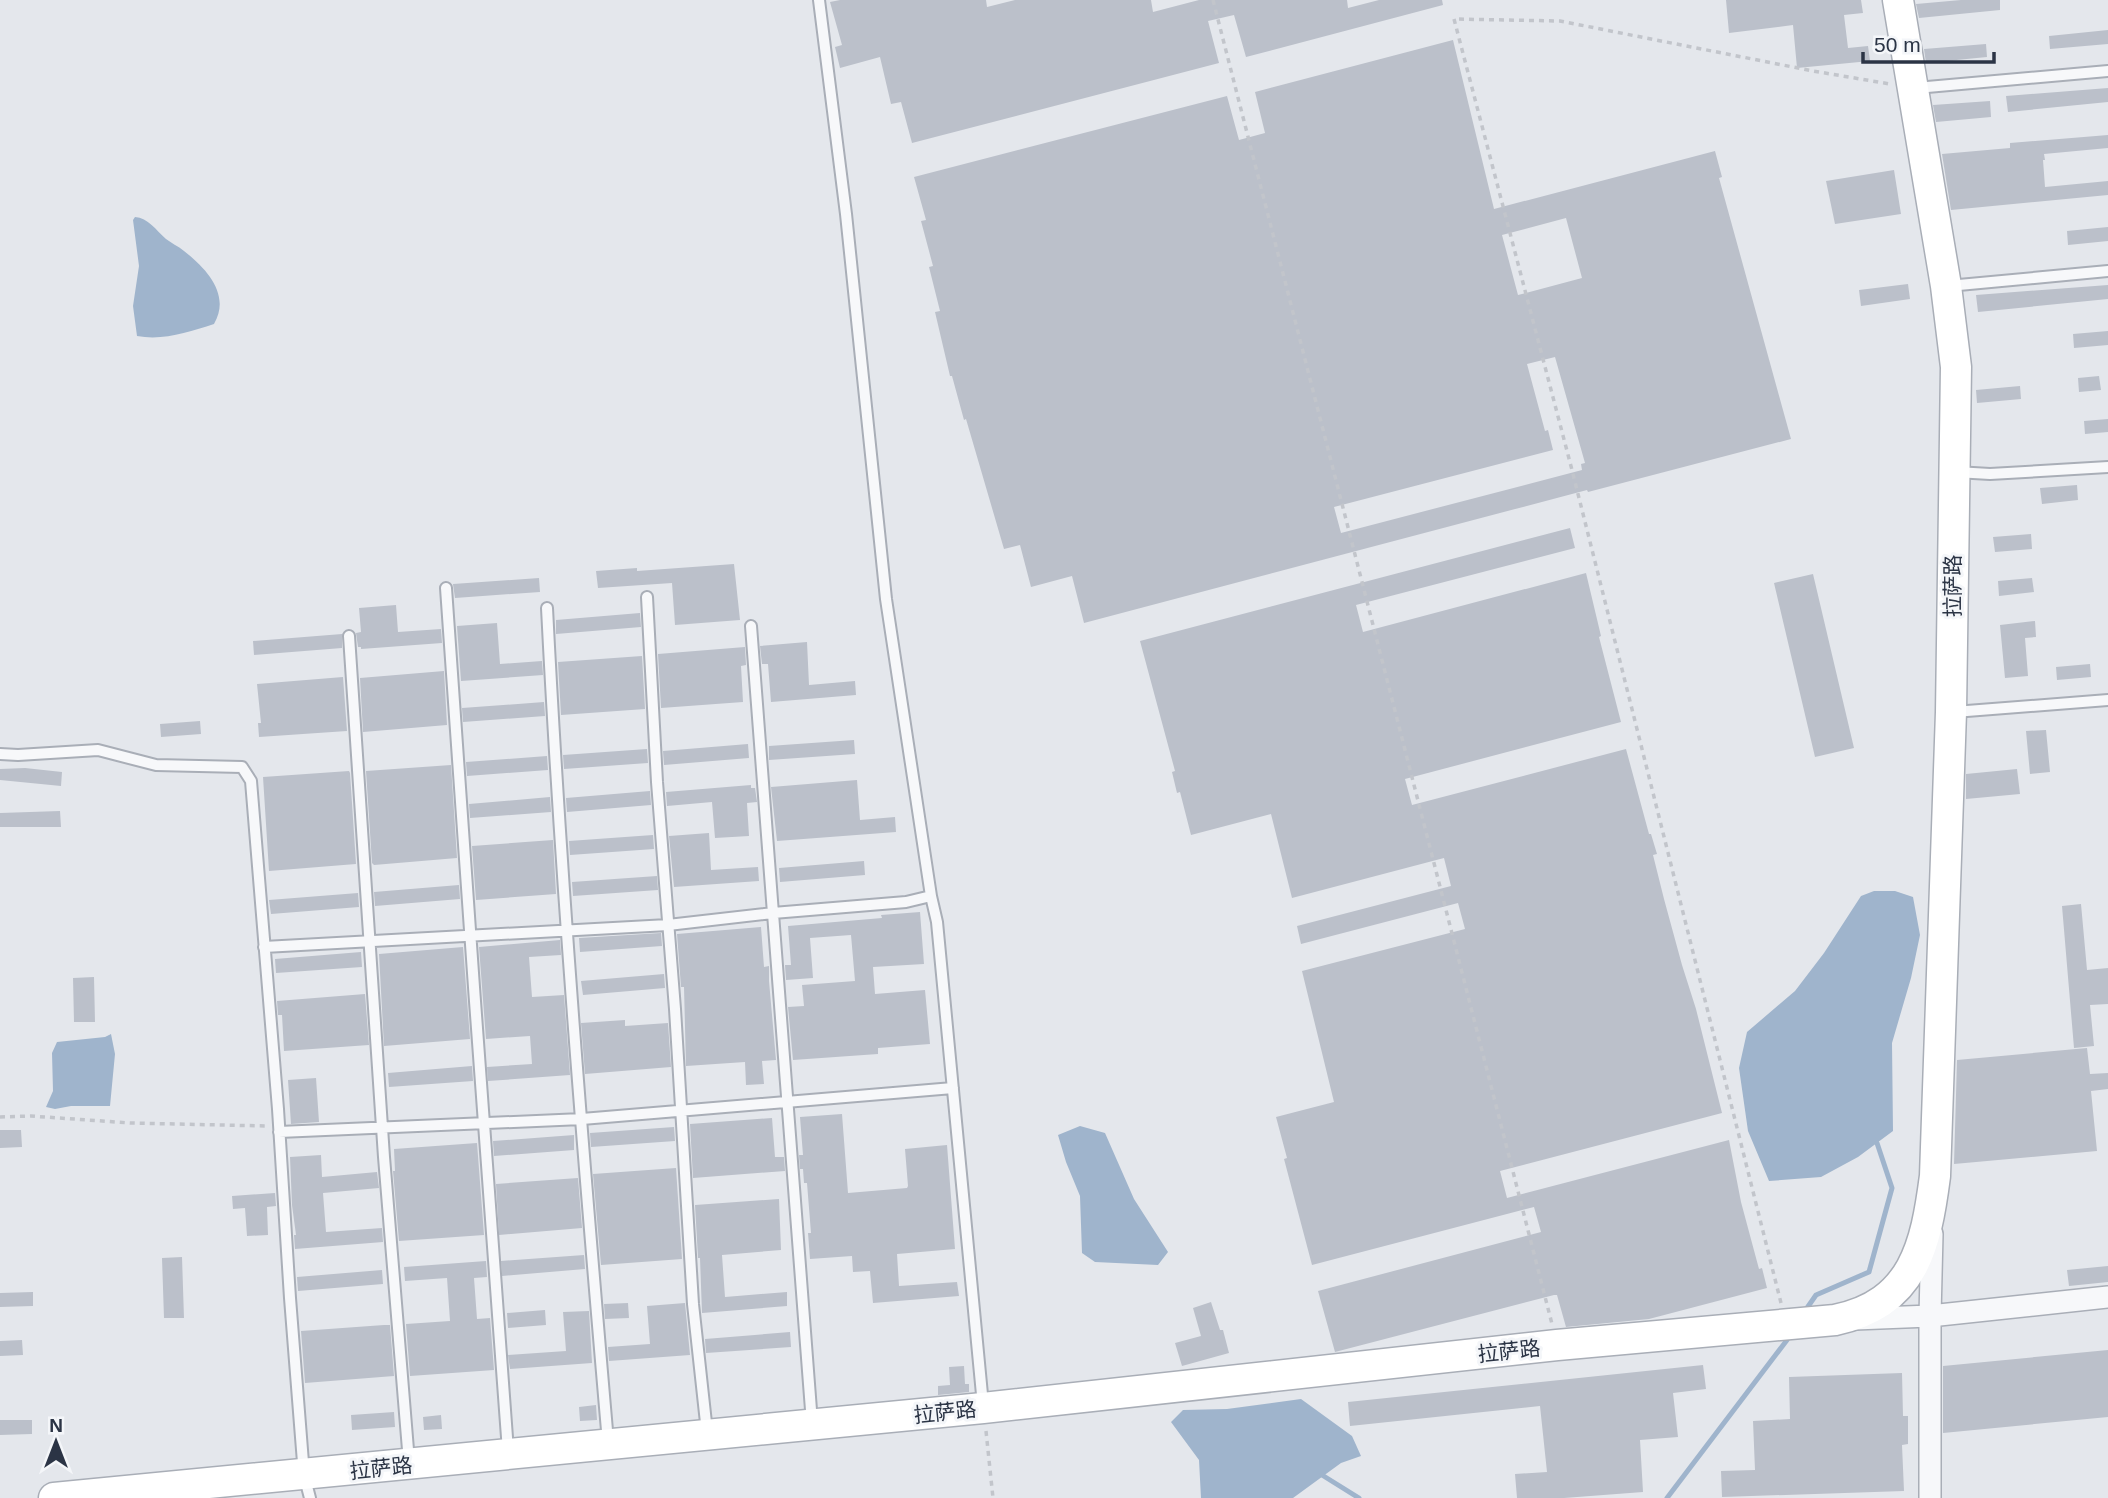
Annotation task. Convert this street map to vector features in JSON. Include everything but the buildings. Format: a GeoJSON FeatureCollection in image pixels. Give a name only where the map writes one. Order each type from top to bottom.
{"type":"FeatureCollection","features":[{"type":"Feature","properties":{"kind":"street","name":"拉萨路"},"geometry":{"type":"LineString","coordinates":[[54,1498],[307,1487],[410,1465],[983,1408],[1557,1345],[1930,1315],[1951,712],[1956,367],[1946,286],[1898,0]]}},
{"type":"Feature","properties":{"kind":"street","name":"拉萨路"},"geometry":{"type":"LineString","coordinates":[[1835,1321],[1856,1316],[1869,1309],[1892,1293],[1913,1267],[1925,1235],[1935,1176]]}},
{"type":"Feature","properties":{"kind":"street"},"geometry":{"type":"LineString","coordinates":[[1930,1498],[1930,1315],[2108,1297]]}},
{"type":"Feature","properties":{"kind":"lane"},"geometry":{"type":"LineString","coordinates":[[819,0],[846,214],[886,599],[937,922],[983,1408]]}},
{"type":"Feature","properties":{"kind":"lane"},"geometry":{"type":"LineString","coordinates":[[1913,88],[2108,71]]}},
{"type":"Feature","properties":{"kind":"lane"},"geometry":{"type":"LineString","coordinates":[[1946,286],[2108,271]]}},
{"type":"Feature","properties":{"kind":"lane"},"geometry":{"type":"LineString","coordinates":[[1953,472],[1990,474],[2108,467]]}},
{"type":"Feature","properties":{"kind":"lane"},"geometry":{"type":"LineString","coordinates":[[446,588],[509,1455]]}},
{"type":"Feature","properties":{"kind":"lane"},"geometry":{"type":"LineString","coordinates":[[647,597],[656,769],[693,1304],[707,1436]]}},
{"type":"Feature","properties":{"kind":"lane"},"geometry":{"type":"LineString","coordinates":[[547,608],[554,738],[608,1445]]}},
{"type":"Feature","properties":{"kind":"lane"},"geometry":{"type":"LineString","coordinates":[[751,626],[812,1425]]}},
{"type":"Feature","properties":{"kind":"lane"},"geometry":{"type":"LineString","coordinates":[[349,636],[382,1126],[410,1465]]}},
{"type":"Feature","properties":{"kind":"lane"},"geometry":{"type":"LineString","coordinates":[[1951,712],[2108,700]]}},
{"type":"Feature","properties":{"kind":"lane"},"geometry":{"type":"LineString","coordinates":[[0,754],[98,750],[156,765],[242,767],[251,781],[307,1487]]}},
{"type":"Feature","properties":{"kind":"lane"},"geometry":{"type":"LineString","coordinates":[[264,947],[668,925],[906,902],[931,896]]}},
{"type":"Feature","properties":{"kind":"lane"},"geometry":{"type":"LineString","coordinates":[[279,1130],[582,1119],[953,1088]]}},
{"type":"Feature","properties":{"kind":"path"},"geometry":{"type":"LineString","coordinates":[[1213,0],[1557,1345]]}},
{"type":"Feature","properties":{"kind":"path"},"geometry":{"type":"LineString","coordinates":[[1788,1325],[1572,470],[1454,19],[1560,22],[1913,88]]}},
{"type":"Feature","properties":{"kind":"path"},"geometry":{"type":"LineString","coordinates":[[0,1117],[31,1116],[279,1130]]}},
{"type":"Feature","properties":{"kind":"path"},"geometry":{"type":"LineString","coordinates":[[983,1408],[993,1498]]}},
{"type":"Feature","properties":{"kind":"water"},"geometry":{"type":"Polygon","coordinates":[[[135,217],[148,222],[193,258],[208,274],[214,283],[220,303],[214,324],[166,337],[137,336],[133,306],[139,266],[133,220],[135,217]]]}},
{"type":"Feature","properties":{"kind":"water"},"geometry":{"type":"Polygon","coordinates":[[[1874,891],[1895,891],[1913,897],[1920,935],[1892,1043],[1893,1131],[1858,1157],[1821,1177],[1769,1181],[1748,1131],[1739,1068],[1747,1032],[1795,991],[1824,953],[1861,896],[1874,891]]]}},
{"type":"Feature","properties":{"kind":"water"},"geometry":{"type":"Polygon","coordinates":[[[111,1034],[115,1054],[110,1106],[71,1106],[55,1109],[46,1107],[53,1091],[52,1053],[57,1042],[111,1034]]]}},
{"type":"Feature","properties":{"kind":"water"},"geometry":{"type":"Polygon","coordinates":[[[1080,1126],[1105,1133],[1134,1199],[1168,1252],[1158,1265],[1095,1262],[1082,1253],[1080,1196],[1058,1135],[1080,1126]]]}},
{"type":"Feature","properties":{"kind":"water"},"geometry":{"type":"Polygon","coordinates":[[[1301,1399],[1352,1436],[1361,1456],[1341,1463],[1293,1498],[1201,1498],[1199,1460],[1171,1422],[1183,1410],[1227,1409],[1301,1399]]]}},
{"type":"Feature","properties":{"kind":"waterway"},"geometry":{"type":"LineString","coordinates":[[1807,1308],[1816,1295],[1869,1272],[1892,1188],[1877,1143]]}},
{"type":"Feature","properties":{"kind":"waterway"},"geometry":{"type":"LineString","coordinates":[[1667,1498],[1787,1340]]}},
{"type":"Feature","properties":{"kind":"waterway"},"geometry":{"type":"LineString","coordinates":[[1322,1475],[1359,1498]]}}]}
